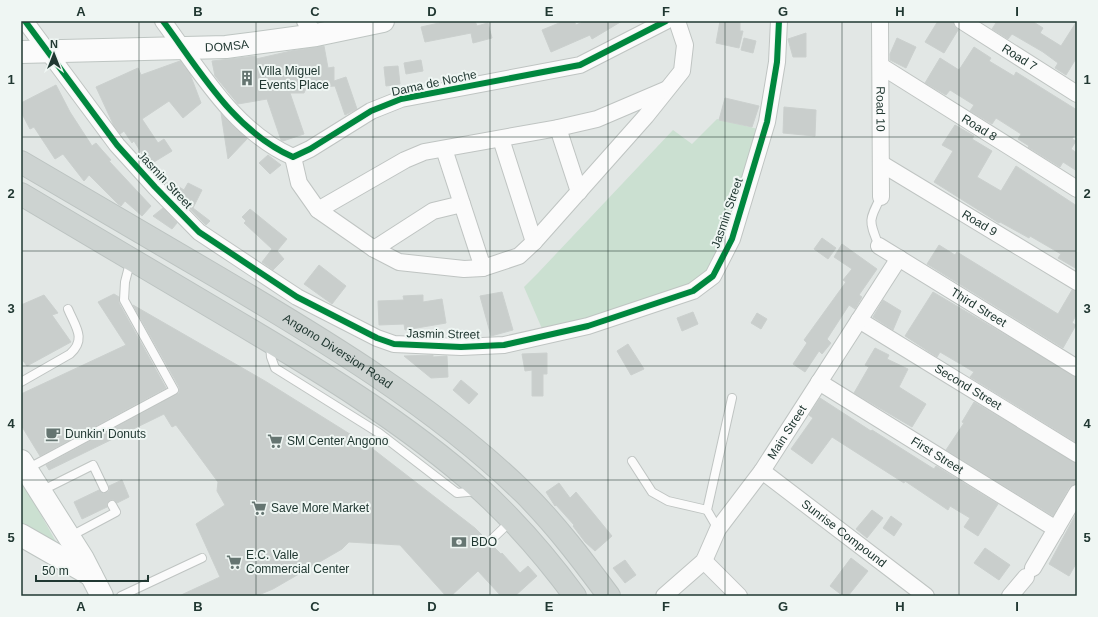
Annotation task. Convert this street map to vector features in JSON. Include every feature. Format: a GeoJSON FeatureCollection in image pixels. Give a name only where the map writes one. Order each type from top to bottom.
{"type":"FeatureCollection","features":[{"type":"Feature","properties":{"kind":"main road","name":"DOMSA"},"geometry":{"type":"LineString","coordinates":[[21,52],[226,47],[310,28],[383,21]]}},
{"type":"Feature","properties":{"kind":"main road","name":"Angono Diversion Road"},"geometry":{"type":"LineString","coordinates":[[21,162],[273,310],[376,375],[455,434],[504,474],[532,501],[567,541],[609,596]]}},
{"type":"Feature","properties":{"kind":"main road"},"geometry":{"type":"LineString","coordinates":[[21,195],[269,341],[332,391],[384,425],[430,448],[481,491],[512,521],[551,564],[575,596]]}},
{"type":"Feature","properties":{"kind":"main road"},"geometry":{"type":"LineString","coordinates":[[24,465],[69,537],[102,596]]}},
{"type":"Feature","properties":{"kind":"main road"},"geometry":{"type":"LineString","coordinates":[[512,521],[532,501]]}},
{"type":"Feature","properties":{"kind":"main road"},"geometry":{"type":"LineString","coordinates":[[21,535],[91,575]]}},
{"type":"Feature","properties":{"kind":"street","name":"Jasmin Street"},"geometry":{"type":"LineString","coordinates":[[24,21],[117,145],[154,187],[199,232],[296,298],[377,338],[394,344],[461,347],[504,345],[588,326],[694,291],[713,276],[732,239],[767,122],[777,62],[780,21]]}},
{"type":"Feature","properties":{"kind":"street"},"geometry":{"type":"LineString","coordinates":[[163,21],[208,86],[225,104],[258,136],[277,150],[293,157],[299,183],[318,210],[374,249],[399,262],[464,269],[483,268],[519,256],[534,242],[579,192],[669,88],[682,71],[685,56],[685,45],[677,21]]}},
{"type":"Feature","properties":{"kind":"street","name":"Dama de Noche"},"geometry":{"type":"LineString","coordinates":[[293,157],[310,150],[371,111],[402,99],[580,65],[666,21]]}},
{"type":"Feature","properties":{"kind":"street","name":"Road 10"},"geometry":{"type":"LineString","coordinates":[[880,21],[881,197]]}},
{"type":"Feature","properties":{"kind":"street","name":"Road 7"},"geometry":{"type":"LineString","coordinates":[[962,21],[1077,94]]}},
{"type":"Feature","properties":{"kind":"street","name":"Road 8"},"geometry":{"type":"LineString","coordinates":[[881,66],[1077,189]]}},
{"type":"Feature","properties":{"kind":"street"},"geometry":{"type":"LineString","coordinates":[[318,210],[405,160],[424,152],[501,139],[597,119],[669,88]]}},
{"type":"Feature","properties":{"kind":"street"},"geometry":{"type":"LineString","coordinates":[[558,128],[579,192]]}},
{"type":"Feature","properties":{"kind":"street"},"geometry":{"type":"LineString","coordinates":[[501,139],[534,242]]}},
{"type":"Feature","properties":{"kind":"street"},"geometry":{"type":"LineString","coordinates":[[444,149],[483,268]]}},
{"type":"Feature","properties":{"kind":"street","name":"Road 9"},"geometry":{"type":"LineString","coordinates":[[882,164],[1077,282]]}},
{"type":"Feature","properties":{"kind":"street"},"geometry":{"type":"LineString","coordinates":[[374,249],[433,211],[462,204]]}},
{"type":"Feature","properties":{"kind":"street","name":"Third Street"},"geometry":{"type":"LineString","coordinates":[[879,246],[1077,368]]}},
{"type":"Feature","properties":{"kind":"street","name":"Main Street"},"geometry":{"type":"LineString","coordinates":[[664,596],[704,561],[718,528],[762,471],[899,258]]}},
{"type":"Feature","properties":{"kind":"street","name":"Second Street"},"geometry":{"type":"LineString","coordinates":[[859,320],[1077,454]]}},
{"type":"Feature","properties":{"kind":"street","name":"First Street"},"geometry":{"type":"LineString","coordinates":[[819,382],[1056,529]]}},
{"type":"Feature","properties":{"kind":"street","name":"Sunrise Compound"},"geometry":{"type":"LineString","coordinates":[[762,471],[926,596]]}},
{"type":"Feature","properties":{"kind":"street"},"geometry":{"type":"LineString","coordinates":[[1011,596],[1029,573],[1077,493]]}},
{"type":"Feature","properties":{"kind":"street"},"geometry":{"type":"LineString","coordinates":[[704,561],[739,596]]}},
{"type":"Feature","properties":{"kind":"lane"},"geometry":{"type":"LineString","coordinates":[[879,246],[870,222],[881,197]]}},
{"type":"Feature","properties":{"kind":"lane"},"geometry":{"type":"LineString","coordinates":[[24,465],[174,390],[124,300],[125,282],[131,259]]}},
{"type":"Feature","properties":{"kind":"lane"},"geometry":{"type":"LineString","coordinates":[[21,382],[70,354],[77,348],[79,335],[68,309]]}},
{"type":"Feature","properties":{"kind":"lane"},"geometry":{"type":"LineString","coordinates":[[718,528],[707,510],[732,398]]}},
{"type":"Feature","properties":{"kind":"lane"},"geometry":{"type":"LineString","coordinates":[[632,461],[652,492],[668,501],[707,510]]}},
{"type":"Feature","properties":{"kind":"lane"},"geometry":{"type":"LineString","coordinates":[[40,492],[93,465],[104,488]]}},
{"type":"Feature","properties":{"kind":"lane"},"geometry":{"type":"LineString","coordinates":[[69,537],[116,512],[112,505]]}},
{"type":"Feature","properties":{"kind":"lane"},"geometry":{"type":"LineString","coordinates":[[490,541],[512,521]]}},
{"type":"Feature","properties":{"kind":"lane"},"geometry":{"type":"LineString","coordinates":[[121,596],[202,558]]}},
{"type":"Feature","properties":{"kind":"green space"},"geometry":{"type":"Polygon","coordinates":[[[717,119],[758,129],[726,239],[710,272],[691,286],[590,319],[543,331],[524,287],[673,130],[692,144],[717,119]]]}},
{"type":"Feature","properties":{"kind":"green space"},"geometry":{"type":"Polygon","coordinates":[[[21,479],[60,549],[21,526],[21,479]]]}},
{"type":"Feature","properties":{"kind":"building"},"geometry":{"type":"Polygon","coordinates":[[[448,21],[475,21],[477,26],[488,23],[492,38],[473,43],[471,33],[425,42],[421,27],[448,21]]]}},
{"type":"Feature","properties":{"kind":"building"},"geometry":{"type":"Polygon","coordinates":[[[564,21],[574,21],[576,25],[585,21],[622,21],[592,39],[590,35],[551,52],[542,30],[564,21]]]}},
{"type":"Feature","properties":{"kind":"building"},"geometry":{"type":"Polygon","coordinates":[[[720,21],[740,21],[740,31],[743,31],[739,48],[716,43],[720,21]]]}},
{"type":"Feature","properties":{"kind":"building"},"geometry":{"type":"Polygon","coordinates":[[[938,21],[953,21],[954,26],[958,30],[944,53],[925,42],[938,21]]]}},
{"type":"Feature","properties":{"kind":"building"},"geometry":{"type":"Polygon","coordinates":[[[992,21],[1032,21],[1043,28],[1040,33],[1061,46],[1077,21],[1077,57],[1066,75],[1055,68],[1058,63],[1043,52],[1012,34],[1008,39],[992,29],[996,23],[992,21]]]}},
{"type":"Feature","properties":{"kind":"building"},"geometry":{"type":"Polygon","coordinates":[[[806,33],[806,57],[793,57],[788,39],[806,33]]]}},
{"type":"Feature","properties":{"kind":"building"},"geometry":{"type":"Polygon","coordinates":[[[744,38],[756,41],[753,53],[741,50],[744,38]]]}},
{"type":"Feature","properties":{"kind":"building"},"geometry":{"type":"Polygon","coordinates":[[[897,38],[916,47],[906,68],[890,60],[890,54],[897,38]]]}},
{"type":"Feature","properties":{"kind":"building"},"geometry":{"type":"Polygon","coordinates":[[[324,46],[328,68],[334,67],[334,81],[346,77],[357,109],[345,115],[335,86],[306,88],[304,93],[290,93],[304,134],[283,141],[281,140],[267,99],[238,104],[215,76],[212,61],[256,56],[256,59],[291,51],[324,46]]]}},
{"type":"Feature","properties":{"kind":"building"},"geometry":{"type":"Polygon","coordinates":[[[974,47],[991,58],[989,61],[1014,76],[1016,72],[1077,110],[1077,132],[1072,139],[1076,141],[1071,149],[1077,153],[1077,171],[1063,162],[1060,167],[1028,147],[1029,146],[1018,139],[1021,134],[996,118],[992,124],[970,111],[974,105],[950,90],[946,95],[925,83],[940,58],[959,70],[974,47]]]}},
{"type":"Feature","properties":{"kind":"building"},"geometry":{"type":"Polygon","coordinates":[[[421,60],[423,71],[406,74],[404,63],[421,60]]]}},
{"type":"Feature","properties":{"kind":"building"},"geometry":{"type":"Polygon","coordinates":[[[180,61],[190,74],[201,103],[183,118],[169,101],[142,119],[158,143],[164,139],[172,151],[149,165],[134,141],[132,143],[124,131],[120,134],[114,126],[96,87],[138,68],[141,75],[180,61]]]}},
{"type":"Feature","properties":{"kind":"building"},"geometry":{"type":"Polygon","coordinates":[[[398,66],[400,84],[386,86],[384,67],[398,66]]]}},
{"type":"Feature","properties":{"kind":"building"},"geometry":{"type":"Polygon","coordinates":[[[56,85],[70,112],[92,146],[96,143],[111,160],[109,161],[151,206],[142,216],[125,201],[121,206],[118,204],[89,175],[84,181],[63,154],[55,159],[34,127],[30,129],[21,112],[21,103],[56,85]]]}},
{"type":"Feature","properties":{"kind":"building"},"geometry":{"type":"Polygon","coordinates":[[[725,98],[759,106],[752,127],[719,120],[725,98]]]}},
{"type":"Feature","properties":{"kind":"building"},"geometry":{"type":"Polygon","coordinates":[[[784,107],[816,110],[815,136],[783,133],[784,107]]]}},
{"type":"Feature","properties":{"kind":"building"},"geometry":{"type":"Polygon","coordinates":[[[221,113],[247,139],[228,159],[221,113]]]}},
{"type":"Feature","properties":{"kind":"building"},"geometry":{"type":"Polygon","coordinates":[[[955,125],[974,136],[972,139],[992,151],[977,177],[1001,191],[1016,166],[1077,206],[1077,269],[1058,258],[1061,254],[1030,236],[1029,238],[1000,222],[999,223],[934,182],[953,151],[942,145],[955,125]]]}},
{"type":"Feature","properties":{"kind":"building"},"geometry":{"type":"Polygon","coordinates":[[[268,155],[281,165],[270,174],[259,163],[268,155]]]}},
{"type":"Feature","properties":{"kind":"building"},"geometry":{"type":"Polygon","coordinates":[[[157,168],[172,190],[176,185],[184,190],[188,183],[202,190],[193,208],[210,221],[206,225],[162,180],[153,170],[157,168]]]}},
{"type":"Feature","properties":{"kind":"building"},"geometry":{"type":"Polygon","coordinates":[[[163,208],[177,223],[172,229],[153,216],[163,208]]]}},
{"type":"Feature","properties":{"kind":"building"},"geometry":{"type":"Polygon","coordinates":[[[250,209],[287,239],[277,251],[284,259],[273,270],[262,262],[272,249],[244,223],[246,221],[242,217],[250,209]]]}},
{"type":"Feature","properties":{"kind":"building"},"geometry":{"type":"Polygon","coordinates":[[[822,238],[836,248],[828,259],[814,249],[822,238]]]}},
{"type":"Feature","properties":{"kind":"building"},"geometry":{"type":"Polygon","coordinates":[[[842,244],[877,269],[859,295],[862,297],[855,309],[849,305],[827,339],[831,343],[822,354],[819,351],[805,372],[793,364],[807,343],[804,340],[846,282],[843,280],[852,269],[834,257],[842,244]]]}},
{"type":"Feature","properties":{"kind":"building"},"geometry":{"type":"Polygon","coordinates":[[[939,245],[955,255],[957,252],[1058,314],[1072,290],[1077,291],[1077,313],[1072,323],[1076,325],[1063,348],[927,264],[939,245]]]}},
{"type":"Feature","properties":{"kind":"building"},"geometry":{"type":"Polygon","coordinates":[[[319,265],[346,286],[332,304],[304,284],[319,265]]]}},
{"type":"Feature","properties":{"kind":"building"},"geometry":{"type":"Polygon","coordinates":[[[502,292],[513,330],[491,336],[480,296],[502,292]]]}},
{"type":"Feature","properties":{"kind":"building"},"geometry":{"type":"Polygon","coordinates":[[[933,292],[1077,377],[1077,443],[970,377],[974,372],[940,352],[937,357],[905,336],[933,292]]]}},
{"type":"Feature","properties":{"kind":"building"},"geometry":{"type":"Polygon","coordinates":[[[114,294],[119,297],[119,303],[166,388],[40,456],[21,425],[21,394],[126,345],[98,302],[114,294]]]}},
{"type":"Feature","properties":{"kind":"building"},"geometry":{"type":"Polygon","coordinates":[[[44,295],[58,313],[52,315],[71,342],[27,366],[21,358],[21,305],[44,295]]]}},
{"type":"Feature","properties":{"kind":"building"},"geometry":{"type":"Polygon","coordinates":[[[423,295],[423,302],[442,299],[446,323],[405,330],[404,324],[379,325],[378,301],[404,300],[403,296],[423,295]]]}},
{"type":"Feature","properties":{"kind":"building"},"geometry":{"type":"Polygon","coordinates":[[[883,300],[901,311],[893,330],[873,317],[883,300]]]}},
{"type":"Feature","properties":{"kind":"building","name":"SM Center Angono"},"geometry":{"type":"Polygon","coordinates":[[[133,305],[265,381],[369,446],[475,528],[485,538],[486,545],[493,546],[501,554],[502,553],[520,573],[528,566],[537,576],[515,596],[501,596],[478,571],[451,596],[446,596],[400,545],[349,542],[342,549],[273,589],[256,596],[179,596],[220,577],[196,524],[225,505],[217,491],[218,482],[176,425],[172,427],[164,414],[49,470],[46,465],[179,393],[179,387],[133,305]]]}},
{"type":"Feature","properties":{"kind":"building"},"geometry":{"type":"Polygon","coordinates":[[[693,312],[698,324],[682,331],[677,318],[693,312]]]}},
{"type":"Feature","properties":{"kind":"building"},"geometry":{"type":"Polygon","coordinates":[[[757,313],[767,319],[761,329],[751,323],[757,313]]]}},
{"type":"Feature","properties":{"kind":"building"},"geometry":{"type":"Polygon","coordinates":[[[628,344],[644,369],[631,375],[617,351],[628,344]]]}},
{"type":"Feature","properties":{"kind":"building"},"geometry":{"type":"Polygon","coordinates":[[[875,348],[889,355],[887,359],[908,369],[899,387],[926,404],[912,427],[854,393],[869,367],[865,365],[875,348]]]}},
{"type":"Feature","properties":{"kind":"building"},"geometry":{"type":"Polygon","coordinates":[[[547,353],[547,374],[543,374],[543,396],[532,396],[532,370],[525,371],[522,354],[547,353]]]}},
{"type":"Feature","properties":{"kind":"building"},"geometry":{"type":"Polygon","coordinates":[[[433,355],[433,357],[447,356],[448,377],[431,378],[404,356],[433,355]]]}},
{"type":"Feature","properties":{"kind":"building"},"geometry":{"type":"Polygon","coordinates":[[[461,380],[478,394],[469,404],[453,390],[461,380]]]}},
{"type":"Feature","properties":{"kind":"building"},"geometry":{"type":"Polygon","coordinates":[[[820,398],[934,469],[936,466],[998,504],[978,536],[964,527],[970,518],[950,506],[948,510],[905,481],[904,483],[832,437],[812,464],[791,449],[813,418],[809,415],[820,398]]]}},
{"type":"Feature","properties":{"kind":"building"},"geometry":{"type":"Polygon","coordinates":[[[974,402],[1077,463],[1077,484],[1069,488],[1053,516],[946,450],[964,423],[962,422],[974,402]]]}},
{"type":"Feature","properties":{"kind":"building"},"geometry":{"type":"Polygon","coordinates":[[[122,480],[129,497],[117,503],[114,500],[110,500],[107,503],[107,507],[82,519],[74,502],[99,490],[106,493],[109,491],[109,486],[122,480]]]}},
{"type":"Feature","properties":{"kind":"building"},"geometry":{"type":"Polygon","coordinates":[[[559,483],[570,498],[576,492],[612,536],[595,551],[585,542],[573,526],[574,525],[556,505],[555,506],[546,492],[559,483]]]}},
{"type":"Feature","properties":{"kind":"building"},"geometry":{"type":"Polygon","coordinates":[[[872,510],[883,518],[867,538],[856,529],[872,510]]]}},
{"type":"Feature","properties":{"kind":"building"},"geometry":{"type":"Polygon","coordinates":[[[1077,512],[1077,562],[1069,576],[1049,564],[1077,512]]]}},
{"type":"Feature","properties":{"kind":"building"},"geometry":{"type":"Polygon","coordinates":[[[891,516],[902,524],[894,536],[883,528],[891,516]]]}},
{"type":"Feature","properties":{"kind":"building"},"geometry":{"type":"Polygon","coordinates":[[[985,548],[1010,565],[999,580],[974,563],[985,548]]]}},
{"type":"Feature","properties":{"kind":"building"},"geometry":{"type":"Polygon","coordinates":[[[851,558],[868,571],[848,596],[843,596],[830,586],[851,558]]]}},
{"type":"Feature","properties":{"kind":"building"},"geometry":{"type":"Polygon","coordinates":[[[625,560],[636,575],[625,583],[613,568],[625,560]]]}},
{"type":"Feature","properties":{"kind":"cycle path"},"geometry":{"type":"LineString","coordinates":[[25,21],[117,145],[199,232],[297,297],[377,338],[394,344],[461,347],[504,345],[588,326],[693,291],[713,276],[732,239],[767,122],[777,62],[779,21]]}},
{"type":"Feature","properties":{"kind":"cycle path"},"geometry":{"type":"LineString","coordinates":[[163,21],[205,79],[236,116],[253,132],[272,146],[293,157],[310,149],[371,111],[401,99],[580,65],[666,21]]}},
{"type":"Feature","properties":{"kind":"place","name":"Villa Miguel Events Place"},"geometry":{"type":"Point","coordinates":[247,78]}},
{"type":"Feature","properties":{"kind":"place","name":"Dunkin' Donuts"},"geometry":{"type":"Point","coordinates":[53,434]}},
{"type":"Feature","properties":{"kind":"place","name":"SM Center Angono"},"geometry":{"type":"Point","coordinates":[275,441]}},
{"type":"Feature","properties":{"kind":"place","name":"Save More Market"},"geometry":{"type":"Point","coordinates":[259,508]}},
{"type":"Feature","properties":{"kind":"place","name":"BDO"},"geometry":{"type":"Point","coordinates":[459,542]}},
{"type":"Feature","properties":{"kind":"place","name":"E.C. Valle Commercial Center"},"geometry":{"type":"Point","coordinates":[234,562]}}]}
